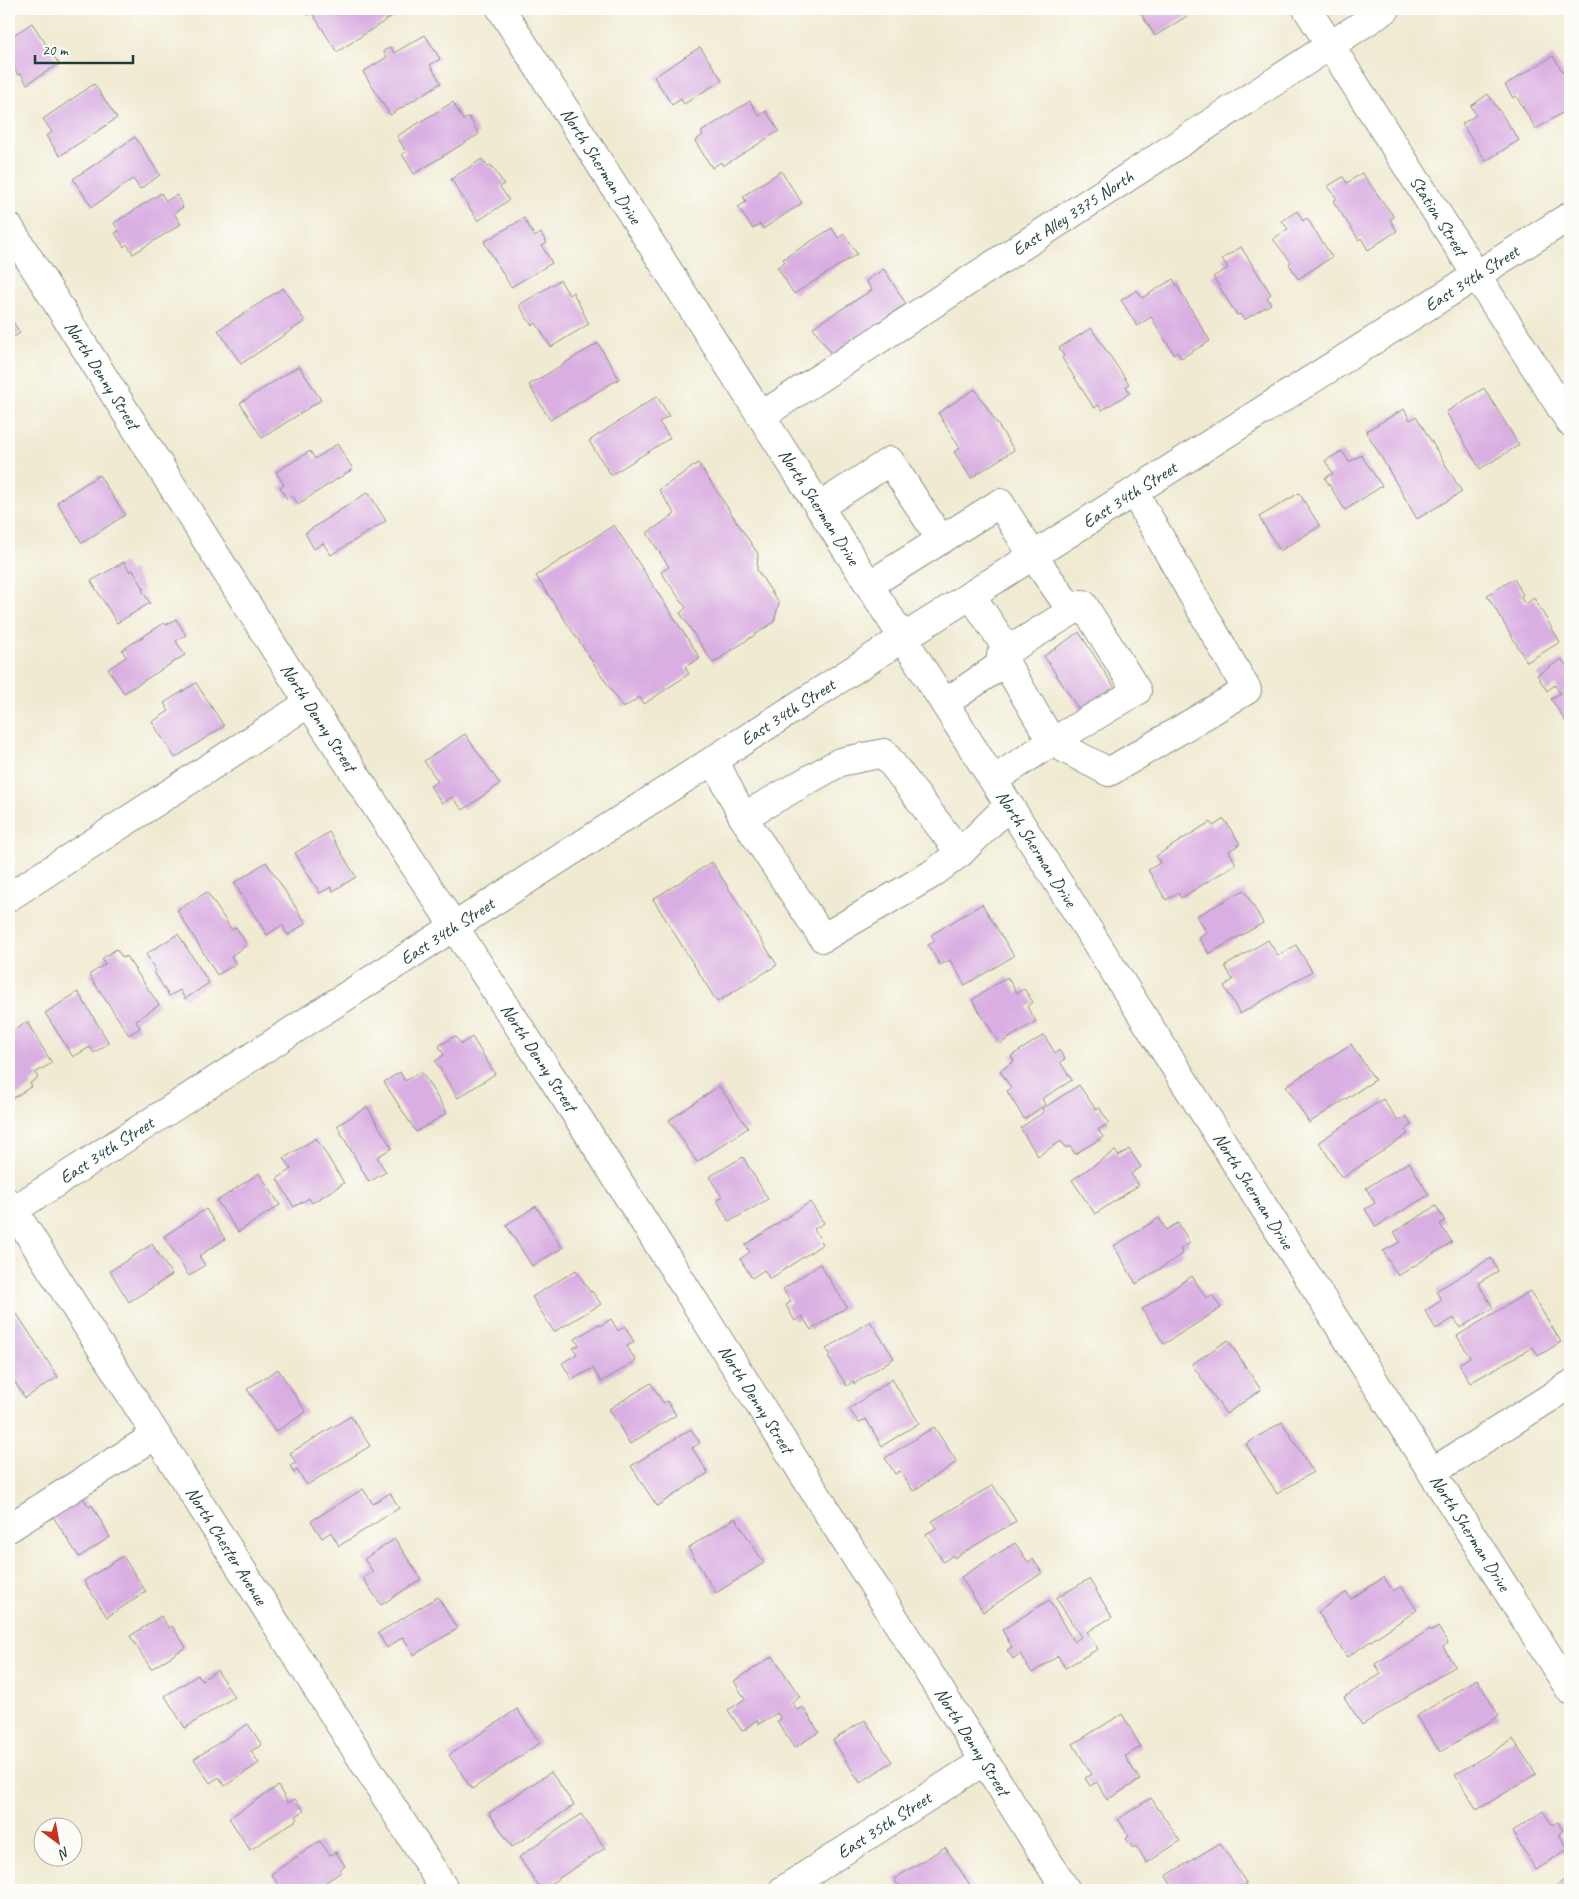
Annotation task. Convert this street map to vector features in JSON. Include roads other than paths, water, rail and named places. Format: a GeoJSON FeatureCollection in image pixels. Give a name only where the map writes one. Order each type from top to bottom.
{"type":"FeatureCollection","features":[{"type":"Feature","properties":{"kind":"main road","name":"North Sherman Drive"},"geometry":{"type":"LineString","coordinates":[[501,9],[945,704],[1570,1690]]}},
{"type":"Feature","properties":{"kind":"main road","name":"Station Street"},"geometry":{"type":"LineString","coordinates":[[1307,9],[1570,422]]}},
{"type":"Feature","properties":{"kind":"main road","name":"East Alley 3375 North"},"geometry":{"type":"LineString","coordinates":[[761,416],[1386,9]]}},
{"type":"Feature","properties":{"kind":"main road","name":"East 34th Street"},"geometry":{"type":"LineString","coordinates":[[10,1209],[903,638],[1570,216]]}},
{"type":"Feature","properties":{"kind":"main road","name":"North Denny Street"},"geometry":{"type":"LineString","coordinates":[[9,228],[309,703],[455,926],[1066,1890]]}},
{"type":"Feature","properties":{"kind":"main road"},"geometry":{"type":"LineString","coordinates":[[819,507],[890,461],[941,540]]}},
{"type":"Feature","properties":{"kind":"main road"},"geometry":{"type":"LineString","coordinates":[[971,595],[1007,656],[1052,742],[1110,772],[1247,690],[1134,492]]}},
{"type":"Feature","properties":{"kind":"main road"},"geometry":{"type":"LineString","coordinates":[[869,585],[1000,503],[1033,556],[1072,611]]}},
{"type":"Feature","properties":{"kind":"main road"},"geometry":{"type":"LineString","coordinates":[[945,704],[1007,656],[1083,604],[1137,691],[993,780]]}},
{"type":"Feature","properties":{"kind":"main road"},"geometry":{"type":"LineString","coordinates":[[9,897],[309,703]]}},
{"type":"Feature","properties":{"kind":"main road"},"geometry":{"type":"LineString","coordinates":[[743,816],[840,762],[884,753],[960,853]]}},
{"type":"Feature","properties":{"kind":"main road"},"geometry":{"type":"LineString","coordinates":[[714,760],[743,816],[823,938],[904,891],[960,853],[1009,806]]}},
{"type":"Feature","properties":{"kind":"main road","name":"North Chester Avenue"},"geometry":{"type":"LineString","coordinates":[[10,1209],[446,1890]]}},
{"type":"Feature","properties":{"kind":"main road"},"geometry":{"type":"LineString","coordinates":[[1432,1472],[1570,1386]]}},
{"type":"Feature","properties":{"kind":"main road"},"geometry":{"type":"LineString","coordinates":[[9,1528],[156,1435]]}},
{"type":"Feature","properties":{"kind":"main road","name":"East 35th Street"},"geometry":{"type":"LineString","coordinates":[[783,1890],[984,1761]]}}]}
